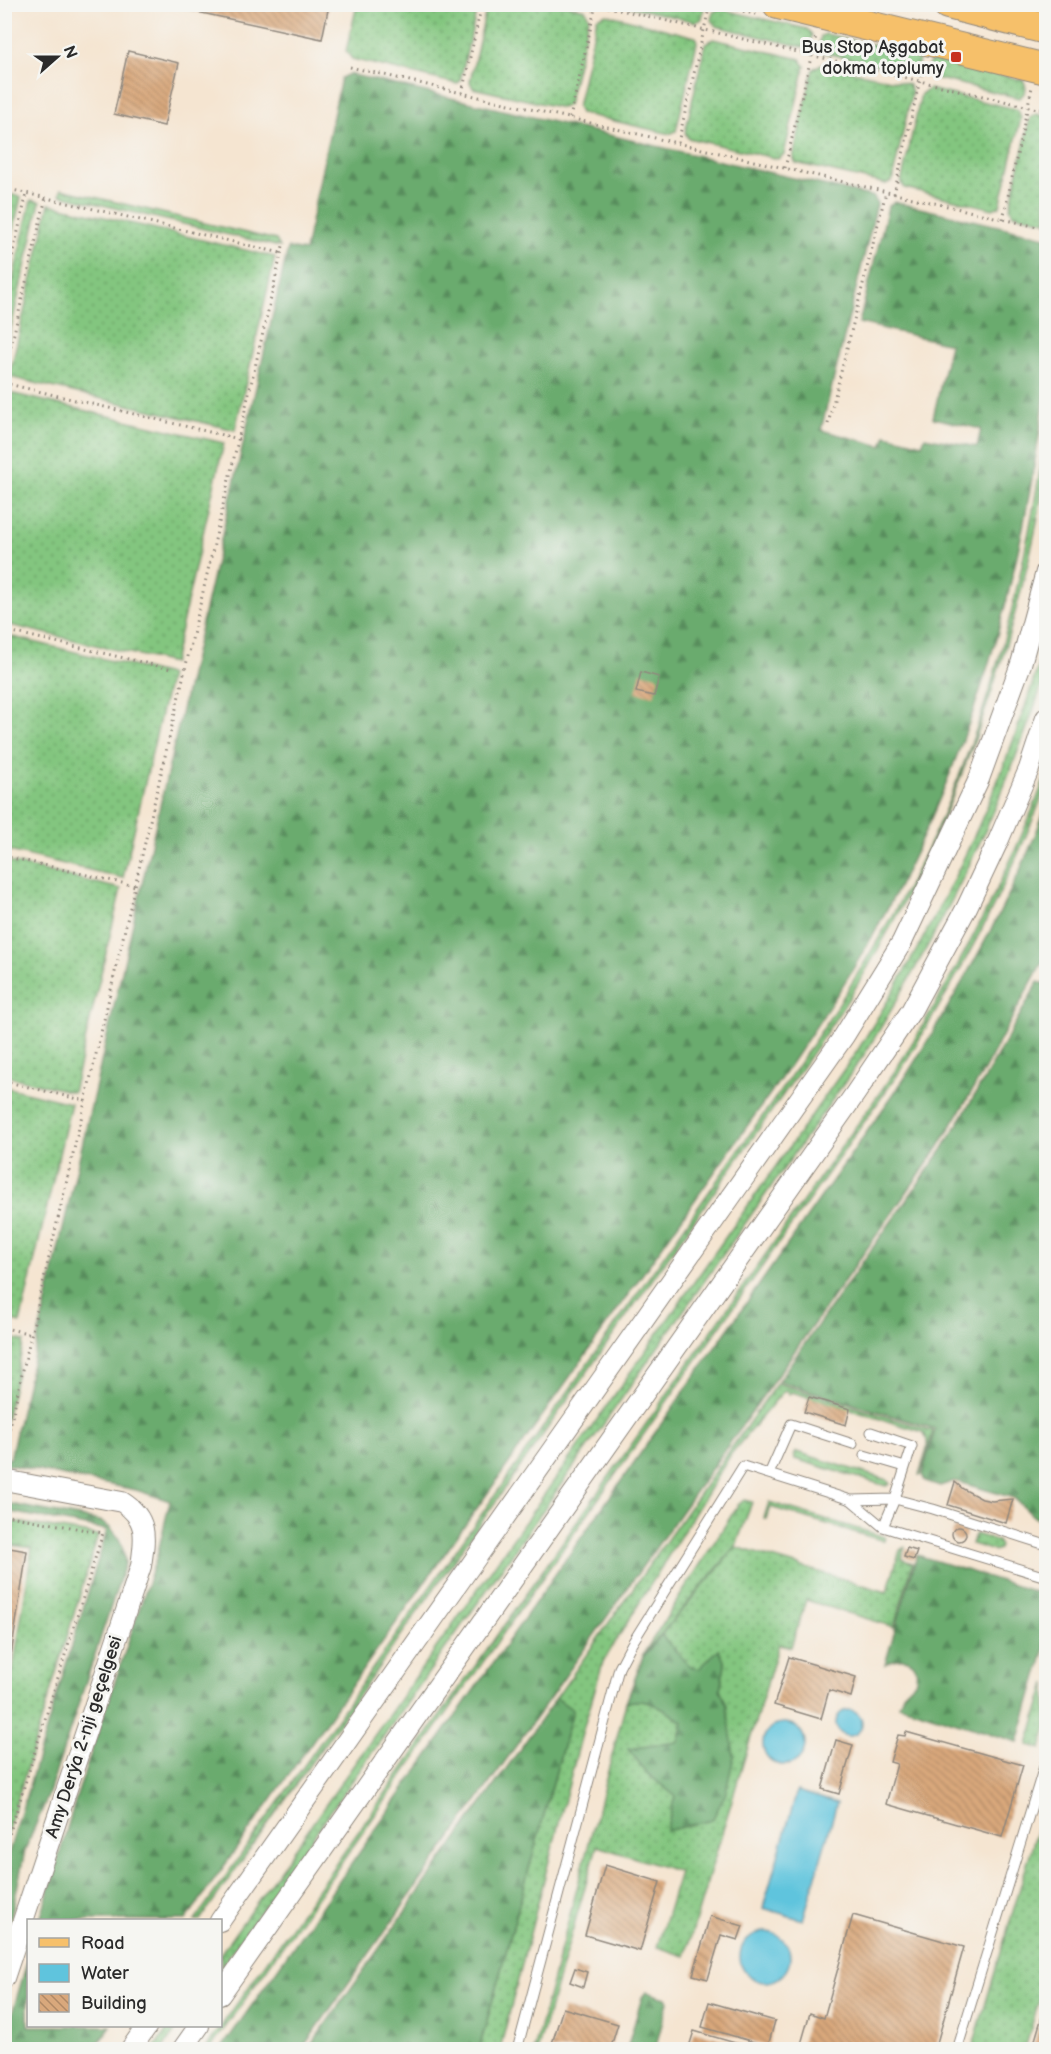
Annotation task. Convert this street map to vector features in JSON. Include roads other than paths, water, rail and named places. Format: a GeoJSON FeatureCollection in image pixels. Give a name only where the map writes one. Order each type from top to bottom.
{"type":"FeatureCollection","features":[{"type":"Feature","properties":{"kind":"main road"},"geometry":{"type":"LineString","coordinates":[[778,4],[1040,74]]}},
{"type":"Feature","properties":{"kind":"main road"},"geometry":{"type":"LineString","coordinates":[[948,4],[1047,29]]}},
{"type":"Feature","properties":{"kind":"street"},"geometry":{"type":"LineString","coordinates":[[221,1919],[830,1056],[902,942],[979,779],[1021,664],[1047,572]]}},
{"type":"Feature","properties":{"kind":"street"},"geometry":{"type":"LineString","coordinates":[[222,1992],[855,1094],[911,1011],[968,907],[995,849],[1029,769],[1047,718]]}},
{"type":"Feature","properties":{"kind":"street","name":"Amy Derýa 2-nji geçelgesi"},"geometry":{"type":"LineString","coordinates":[[4,1480],[122,1502],[133,1509],[141,1521],[145,1537],[141,1566],[4,1978]]}},
{"type":"Feature","properties":{"kind":"street"},"geometry":{"type":"LineString","coordinates":[[130,2049],[146,2027]]}},
{"type":"Feature","properties":{"kind":"street"},"geometry":{"type":"LineString","coordinates":[[182,2049],[198,2027]]}},
{"type":"Feature","properties":{"kind":"lane"},"geometry":{"type":"LineString","coordinates":[[769,1474],[791,1424],[853,1444]]}},
{"type":"Feature","properties":{"kind":"lane"},"geometry":{"type":"LineString","coordinates":[[871,1432],[912,1445],[895,1499],[883,1527]]}},
{"type":"Feature","properties":{"kind":"lane"},"geometry":{"type":"LineString","coordinates":[[864,1455],[905,1467]]}},
{"type":"Feature","properties":{"kind":"lane"},"geometry":{"type":"LineString","coordinates":[[518,2049],[619,1668],[743,1466],[850,1500],[895,1499],[1047,1545]]}},
{"type":"Feature","properties":{"kind":"lane"},"geometry":{"type":"LineString","coordinates":[[850,1500],[883,1527],[1047,1577]]}},
{"type":"Feature","properties":{"kind":"lane"},"geometry":{"type":"LineString","coordinates":[[957,2049],[1047,1760]]}},
{"type":"Feature","properties":{"kind":"water"},"geometry":{"type":"Polygon","coordinates":[[[849,1710],[858,1714],[862,1723],[858,1732],[849,1736],[840,1732],[836,1723],[840,1714],[849,1710]]]}},
{"type":"Feature","properties":{"kind":"water"},"geometry":{"type":"Polygon","coordinates":[[[784,1723],[799,1729],[805,1744],[799,1759],[784,1765],[769,1759],[763,1744],[769,1729],[784,1723]]]}},
{"type":"Feature","properties":{"kind":"water"},"geometry":{"type":"Polygon","coordinates":[[[797,1791],[837,1803],[803,1920],[763,1908],[797,1791]]]}},
{"type":"Feature","properties":{"kind":"water"},"geometry":{"type":"Polygon","coordinates":[[[760,1932],[770,1932],[783,1939],[790,1952],[790,1962],[783,1975],[770,1982],[760,1982],[751,1978],[744,1971],[740,1962],[740,1952],[744,1943],[751,1936],[760,1932]]]}},
{"type":"Feature","properties":{"kind":"place","name":"Bus Stop Aşgabat dokma toplumy"},"geometry":{"type":"Point","coordinates":[956,57]}}]}
